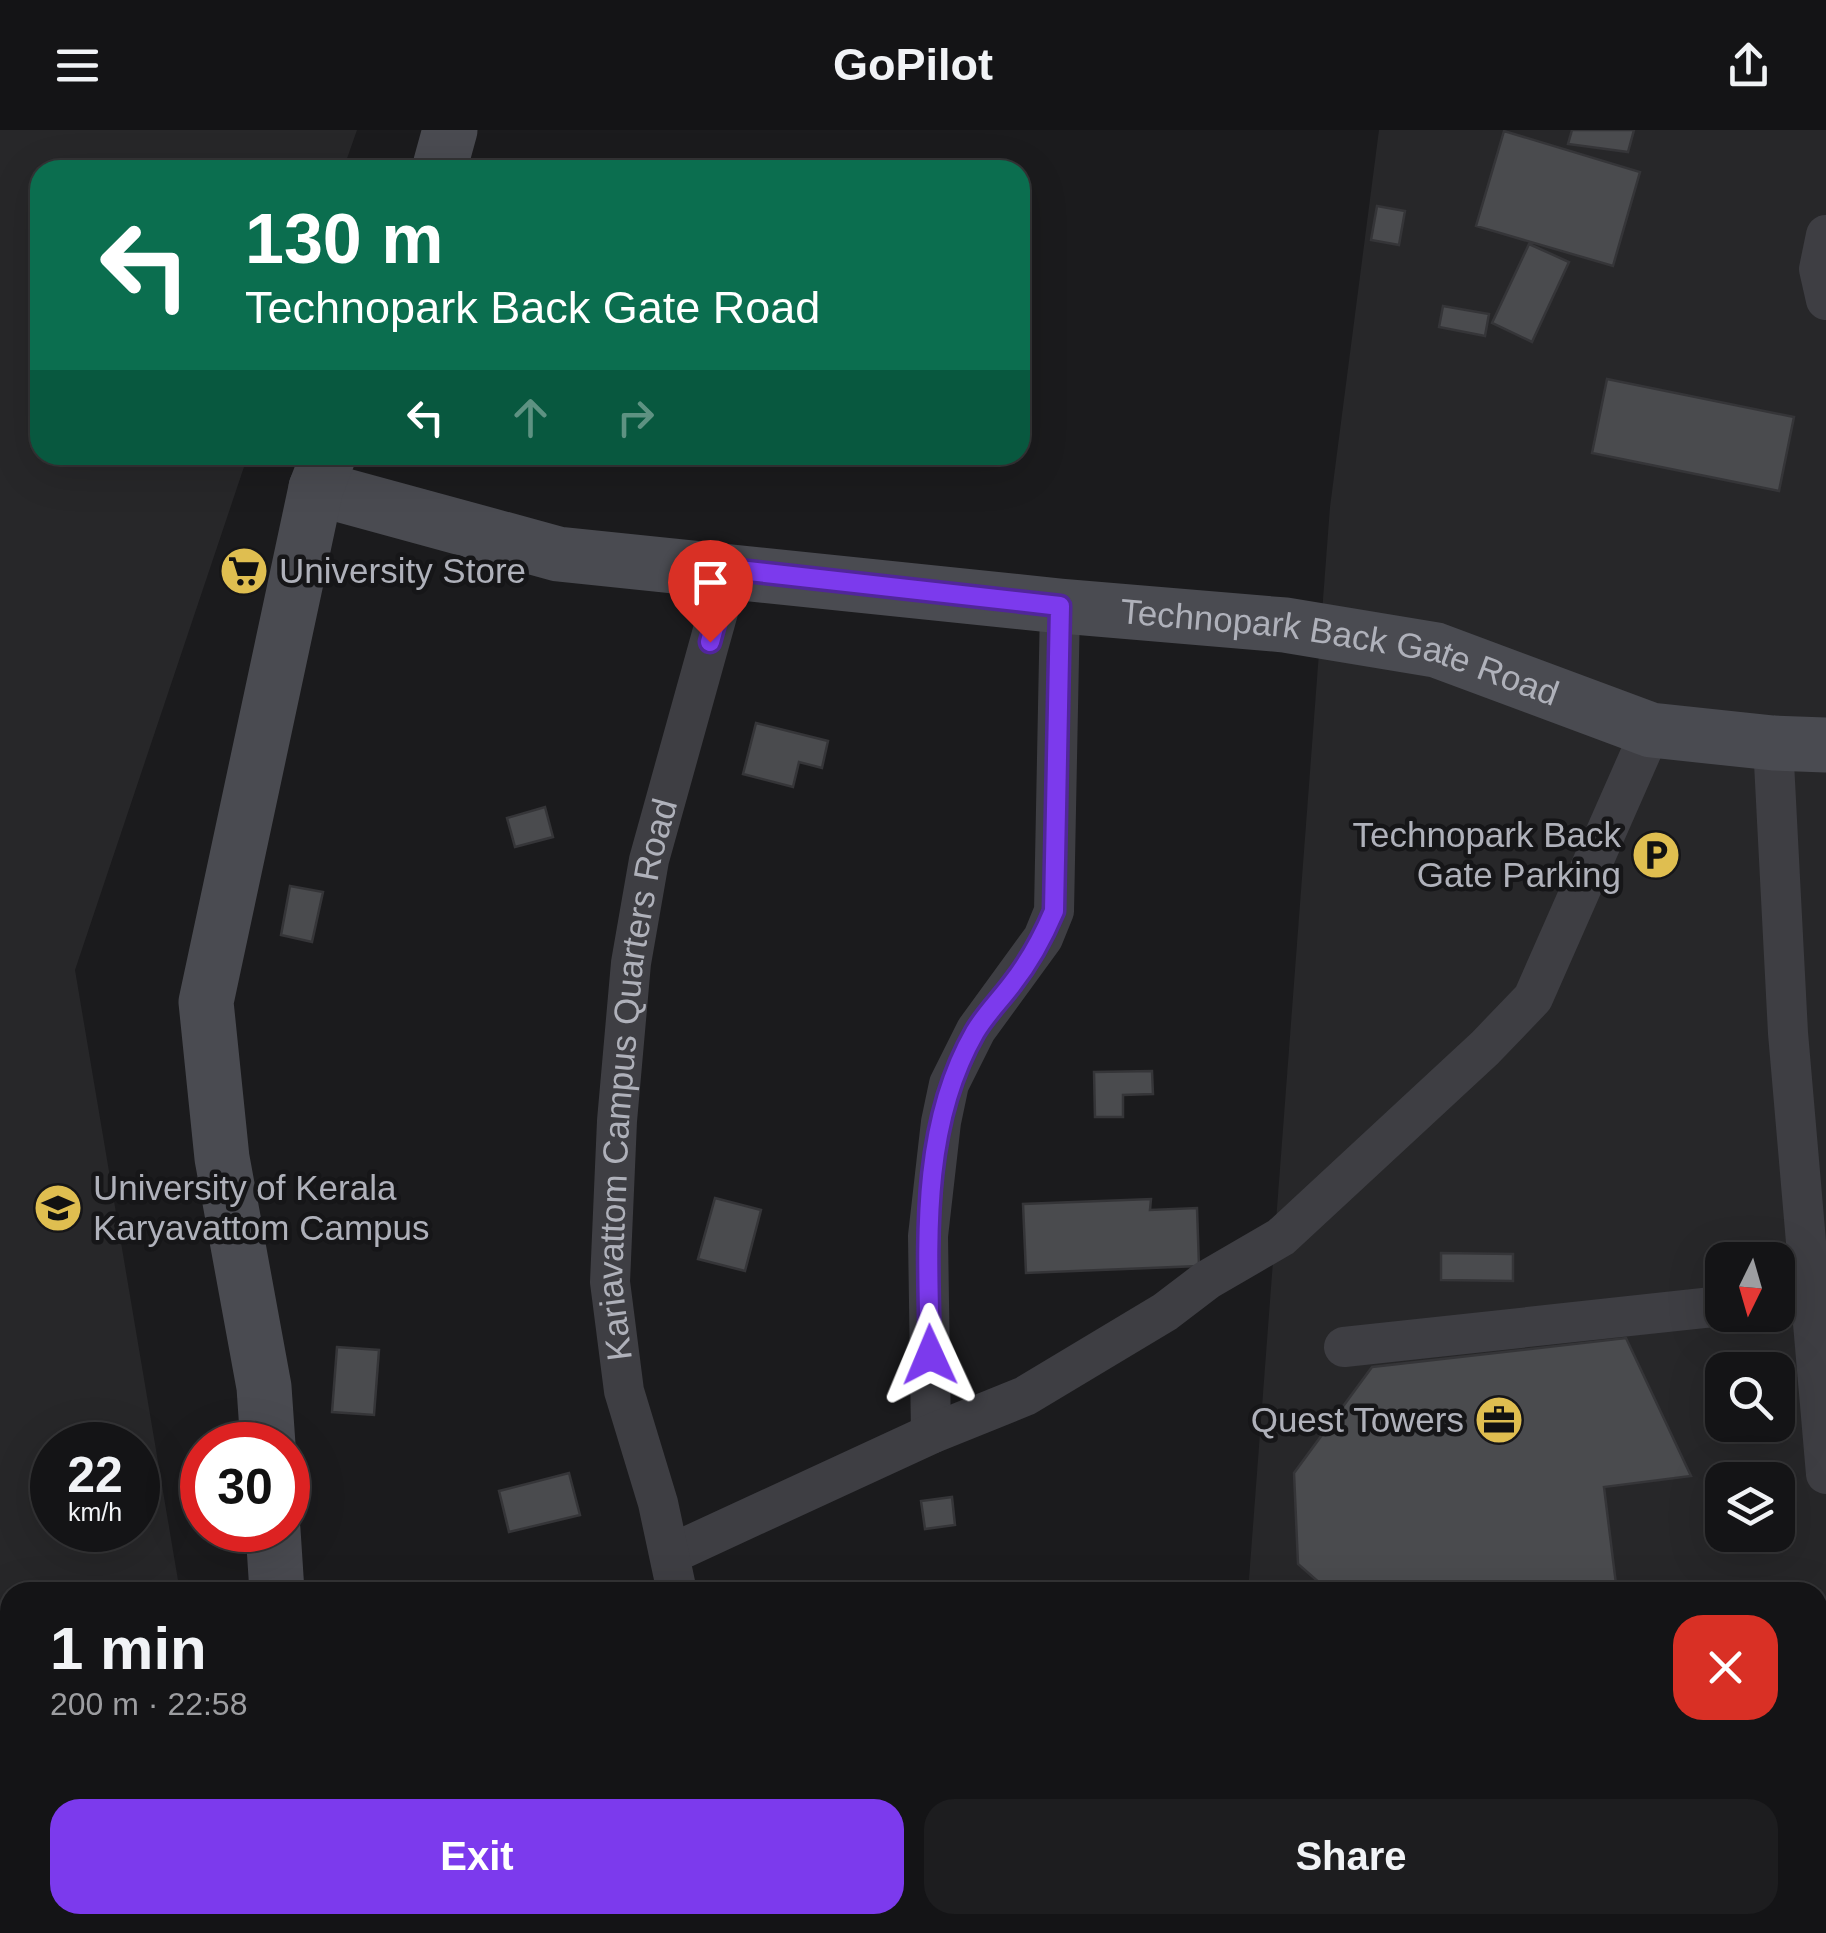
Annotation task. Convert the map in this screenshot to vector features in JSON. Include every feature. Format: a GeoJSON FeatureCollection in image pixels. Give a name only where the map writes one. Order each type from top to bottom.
{"type":"FeatureCollection","features":[{"type":"Feature","properties":{"kind":"street"},"geometry":{"type":"LineString","coordinates":[[442,160],[450,130]]}},
{"type":"Feature","properties":{"kind":"street"},"geometry":{"type":"LineString","coordinates":[[1826,235],[1819,268],[1826,300]]}},
{"type":"Feature","properties":{"kind":"street"},"geometry":{"type":"LineString","coordinates":[[266,1422],[264,1386],[222,1158],[206,1002],[322,472]]}},
{"type":"Feature","properties":{"kind":"street","name":"Technopark Back Gate Road"},"geometry":{"type":"LineString","coordinates":[[322,472],[558,554],[1285,625],[1436,650],[1652,730],[1772,744],[1826,745]]}},
{"type":"Feature","properties":{"kind":"street","name":"Kariavattom Campus Quarters Road"},"geometry":{"type":"LineString","coordinates":[[674,1573],[624,1390],[610,1282],[617,1121],[631,962],[650,860],[730,569]]}},
{"type":"Feature","properties":{"kind":"street"},"geometry":{"type":"LineString","coordinates":[[931,1434],[928,1236],[949,1084],[976,1030],[1042,938],[1054,911],[1060,606]]}},
{"type":"Feature","properties":{"kind":"street"},"geometry":{"type":"LineString","coordinates":[[674,1573],[931,1434],[1025,1396],[1166,1312],[1206,1280],[1280,1237],[1485,1048],[1533,998],[1652,730]]}},
{"type":"Feature","properties":{"kind":"street"},"geometry":{"type":"LineString","coordinates":[[1772,744],[1788,1033],[1792,1242]]}},
{"type":"Feature","properties":{"kind":"street"},"geometry":{"type":"LineString","coordinates":[[1795,1306],[1823,1418],[1826,1474]]}},
{"type":"Feature","properties":{"kind":"street"},"geometry":{"type":"LineString","coordinates":[[1344,1347],[1705,1308]]}},
{"type":"Feature","properties":{"kind":"street"},"geometry":{"type":"LineString","coordinates":[[274,1552],[276,1582]]}},
{"type":"Feature","properties":{"kind":"shaded area","name":"University of Kerala Karyavattom Campus"},"geometry":{"type":"Polygon","coordinates":[[[0,130],[357,130],[346,160],[30,160],[30,465],[245,465],[75,970],[151,1422],[30,1422],[30,1552],[160,1552],[160,1474],[178,1582],[0,1582],[0,130]]]}},
{"type":"Feature","properties":{"kind":"shaded area"},"geometry":{"type":"Polygon","coordinates":[[[1379,130],[1826,130],[1826,1582],[1249,1582],[1330,507],[1379,130]]]}},
{"type":"Feature","properties":{"kind":"building"},"geometry":{"type":"Polygon","coordinates":[[[1572,130],[1634,130],[1628,152],[1568,144],[1572,130]]]}},
{"type":"Feature","properties":{"kind":"building"},"geometry":{"type":"Polygon","coordinates":[[[1504,131],[1640,172],[1613,266],[1476,226],[1504,131]]]}},
{"type":"Feature","properties":{"kind":"building"},"geometry":{"type":"Polygon","coordinates":[[[1377,206],[1405,211],[1399,245],[1371,240],[1377,206]]]}},
{"type":"Feature","properties":{"kind":"building"},"geometry":{"type":"Polygon","coordinates":[[[1529,244],[1569,262],[1532,342],[1492,323],[1529,244]]]}},
{"type":"Feature","properties":{"kind":"building"},"geometry":{"type":"Polygon","coordinates":[[[1443,306],[1489,314],[1485,336],[1439,327],[1443,306]]]}},
{"type":"Feature","properties":{"kind":"building"},"geometry":{"type":"Polygon","coordinates":[[[1607,379],[1794,417],[1779,491],[1592,453],[1607,379]]]}},
{"type":"Feature","properties":{"kind":"building"},"geometry":{"type":"Polygon","coordinates":[[[756,723],[828,741],[822,768],[799,762],[793,787],[743,774],[756,723]]]}},
{"type":"Feature","properties":{"kind":"building"},"geometry":{"type":"Polygon","coordinates":[[[545,807],[553,837],[515,847],[507,818],[545,807]]]}},
{"type":"Feature","properties":{"kind":"building"},"geometry":{"type":"Polygon","coordinates":[[[290,886],[323,892],[312,942],[281,935],[290,886]]]}},
{"type":"Feature","properties":{"kind":"building"},"geometry":{"type":"Polygon","coordinates":[[[1152,1071],[1153,1094],[1123,1095],[1123,1117],[1095,1117],[1094,1072],[1152,1071]]]}},
{"type":"Feature","properties":{"kind":"building"},"geometry":{"type":"Polygon","coordinates":[[[715,1198],[761,1210],[745,1271],[698,1259],[715,1198]]]}},
{"type":"Feature","properties":{"kind":"building"},"geometry":{"type":"Polygon","coordinates":[[[1151,1199],[1150,1210],[1197,1208],[1199,1266],[1026,1273],[1023,1204],[1151,1199]]]}},
{"type":"Feature","properties":{"kind":"building"},"geometry":{"type":"Polygon","coordinates":[[[1441,1253],[1513,1254],[1513,1281],[1441,1280],[1441,1253]]]}},
{"type":"Feature","properties":{"kind":"building","name":"Quest Towers"},"geometry":{"type":"Polygon","coordinates":[[[1626,1338],[1691,1476],[1604,1487],[1616,1582],[1319,1582],[1298,1564],[1294,1473],[1372,1367],[1626,1338]]]}},
{"type":"Feature","properties":{"kind":"building"},"geometry":{"type":"Polygon","coordinates":[[[337,1347],[379,1350],[374,1415],[332,1412],[337,1347]]]}},
{"type":"Feature","properties":{"kind":"building"},"geometry":{"type":"Polygon","coordinates":[[[569,1473],[580,1515],[509,1532],[499,1491],[569,1473]]]}},
{"type":"Feature","properties":{"kind":"building"},"geometry":{"type":"Polygon","coordinates":[[[952,1497],[955,1525],[925,1529],[921,1501],[952,1497]]]}},
{"type":"Feature","properties":{"kind":"place","name":"University Store"},"geometry":{"type":"Point","coordinates":[244,571]}},
{"type":"Feature","properties":{"kind":"place","name":"Technopark Back Gate Parking"},"geometry":{"type":"Point","coordinates":[1656,855]}},
{"type":"Feature","properties":{"kind":"place","name":"University of Kerala Karyavattom Campus"},"geometry":{"type":"Point","coordinates":[58,1208]}},
{"type":"Feature","properties":{"kind":"place","name":"Quest Towers"},"geometry":{"type":"Point","coordinates":[1499,1420]}},
{"type":"Feature","properties":{"kind":"route"},"geometry":{"type":"LineString","coordinates":[[710,642],[730,569],[1060,606],[1054,911],[1016,979],[976,1030],[949,1084],[928,1236],[930,1355]]}}]}
